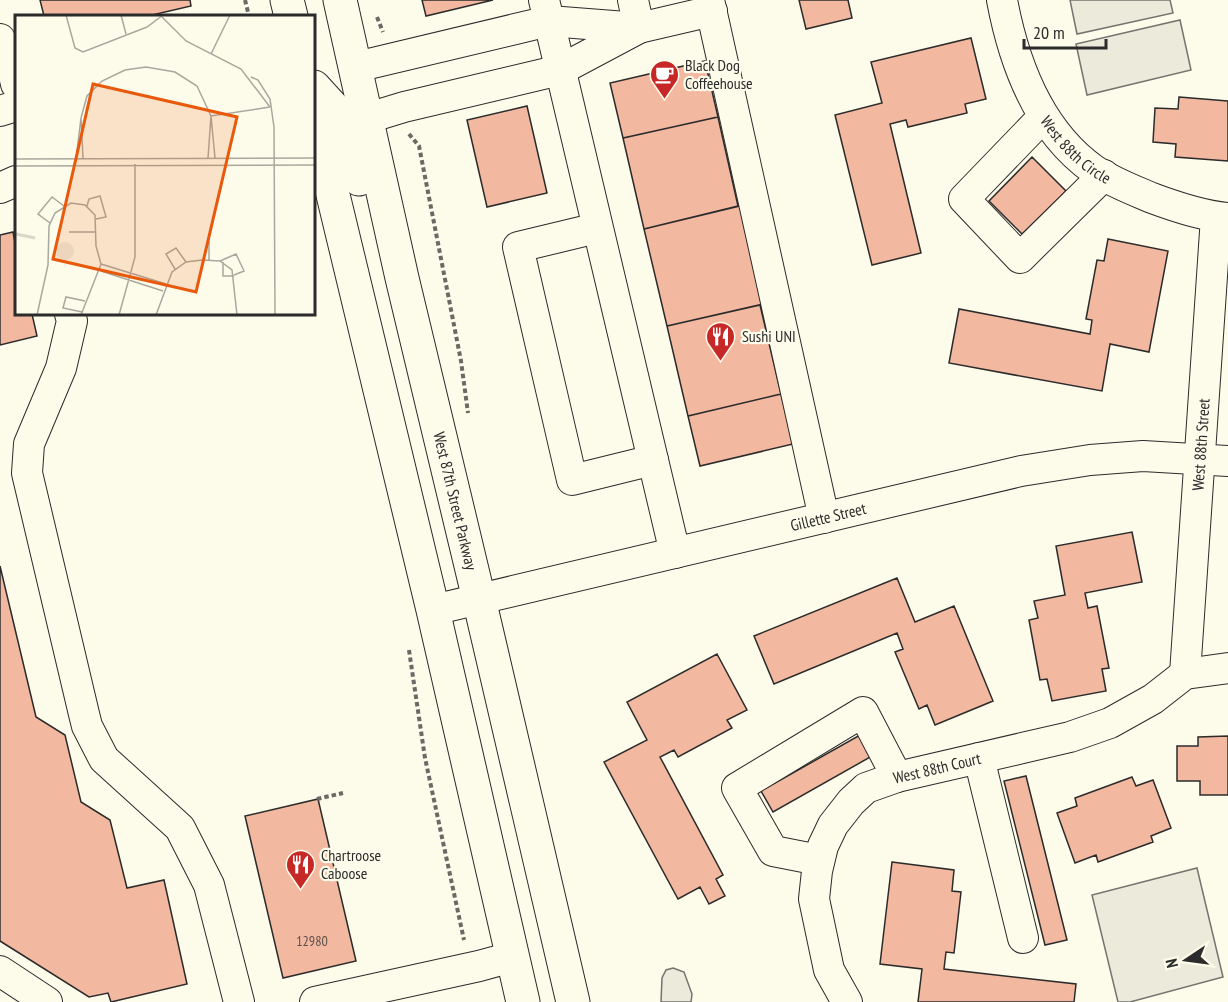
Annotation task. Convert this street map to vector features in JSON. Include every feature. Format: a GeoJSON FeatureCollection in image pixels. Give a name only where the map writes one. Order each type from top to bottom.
{"type":"FeatureCollection","features":[{"type":"Feature","properties":{"kind":"main road"},"geometry":{"type":"LineString","coordinates":[[287,0],[291,15]]}},
{"type":"Feature","properties":{"kind":"main road","name":"West 87th Street Parkway"},"geometry":{"type":"LineString","coordinates":[[340,0],[402,278],[573,1002]]}},
{"type":"Feature","properties":{"kind":"main road"},"geometry":{"type":"LineString","coordinates":[[315,88],[334,109],[348,135],[371,229],[402,278]]}},
{"type":"Feature","properties":{"kind":"main road"},"geometry":{"type":"LineString","coordinates":[[315,127],[433,610],[523,1002]]}},
{"type":"Feature","properties":{"kind":"main road"},"geometry":{"type":"LineString","coordinates":[[512,957],[537,979],[552,1002]]}},
{"type":"Feature","properties":{"kind":"street","name":"West 88th Circle"},"geometry":{"type":"LineString","coordinates":[[1002,0],[1027,85],[1043,117],[1064,144],[1094,170],[1132,190],[1168,204],[1222,217]]}},
{"type":"Feature","properties":{"kind":"street"},"geometry":{"type":"LineString","coordinates":[[356,67],[546,10],[636,14],[710,6],[824,518]]}},
{"type":"Feature","properties":{"kind":"street"},"geometry":{"type":"LineString","coordinates":[[546,10],[675,553]]}},
{"type":"Feature","properties":{"kind":"street"},"geometry":{"type":"LineString","coordinates":[[368,118],[404,107],[560,70],[636,14]]}},
{"type":"Feature","properties":{"kind":"street"},"geometry":{"type":"LineString","coordinates":[[0,39],[11,62],[15,80]]}},
{"type":"Feature","properties":{"kind":"street"},"geometry":{"type":"LineString","coordinates":[[0,111],[15,106]]}},
{"type":"Feature","properties":{"kind":"street"},"geometry":{"type":"LineString","coordinates":[[1043,117],[964,199],[1020,258],[1104,175]]}},
{"type":"Feature","properties":{"kind":"street"},"geometry":{"type":"LineString","coordinates":[[0,188],[15,181]]}},
{"type":"Feature","properties":{"kind":"street","name":"West 88th Street"},"geometry":{"type":"LineString","coordinates":[[1185,674],[1214,460],[1222,217]]}},
{"type":"Feature","properties":{"kind":"street"},"geometry":{"type":"LineString","coordinates":[[597,228],[518,247],[572,480],[652,460]]}},
{"type":"Feature","properties":{"kind":"street"},"geometry":{"type":"LineString","coordinates":[[70,315],[72,321],[61,368],[29,444],[27,473],[84,714],[87,726],[104,759],[180,828],[209,885],[239,1002]]}},
{"type":"Feature","properties":{"kind":"street","name":"Gillette Street"},"geometry":{"type":"LineString","coordinates":[[433,610],[1021,471],[1090,460],[1143,456],[1214,460]]}},
{"type":"Feature","properties":{"kind":"street"},"geometry":{"type":"LineString","coordinates":[[1185,674],[1228,668]]}},
{"type":"Feature","properties":{"kind":"street","name":"West 88th Court"},"geometry":{"type":"LineString","coordinates":[[847,1002],[830,970],[814,899],[823,846],[833,825],[851,802],[866,788],[897,777],[1070,737],[1110,723],[1153,699],[1185,674]]}},
{"type":"Feature","properties":{"kind":"street"},"geometry":{"type":"LineString","coordinates":[[819,860],[773,851],[736,788],[863,712],[897,777]]}},
{"type":"Feature","properties":{"kind":"street"},"geometry":{"type":"LineString","coordinates":[[979,758],[1023,938]]}},
{"type":"Feature","properties":{"kind":"street"},"geometry":{"type":"LineString","coordinates":[[315,1002],[512,957]]}},
{"type":"Feature","properties":{"kind":"path"},"geometry":{"type":"LineString","coordinates":[[245,0],[249,15]]}},
{"type":"Feature","properties":{"kind":"path"},"geometry":{"type":"LineString","coordinates":[[374,11],[383,32]]}},
{"type":"Feature","properties":{"kind":"path"},"geometry":{"type":"LineString","coordinates":[[408,134],[419,146],[461,361],[469,420]]}},
{"type":"Feature","properties":{"kind":"path"},"geometry":{"type":"LineString","coordinates":[[407,641],[424,758],[464,941]]}},
{"type":"Feature","properties":{"kind":"path"},"geometry":{"type":"LineString","coordinates":[[317,800],[343,794]]}},
{"type":"Feature","properties":{"kind":"shaded area"},"geometry":{"type":"Polygon","coordinates":[[[1070,0],[1170,0],[1173,13],[1077,34],[1070,0]]]}},
{"type":"Feature","properties":{"kind":"shaded area"},"geometry":{"type":"Polygon","coordinates":[[[1180,20],[1191,70],[1087,95],[1076,44],[1180,20]]]}},
{"type":"Feature","properties":{"kind":"shaded area"},"geometry":{"type":"Polygon","coordinates":[[[1197,868],[1223,977],[1130,1002],[1118,1002],[1092,895],[1197,868]]]}},
{"type":"Feature","properties":{"kind":"shaded area"},"geometry":{"type":"Polygon","coordinates":[[[673,968],[684,972],[692,994],[691,1002],[661,1002],[662,978],[666,970],[673,968]]]}},
{"type":"Feature","properties":{"kind":"building"},"geometry":{"type":"Polygon","coordinates":[[[40,0],[190,0],[191,6],[152,15],[44,15],[40,0]]]}},
{"type":"Feature","properties":{"kind":"building"},"geometry":{"type":"Polygon","coordinates":[[[422,0],[493,0],[426,16],[422,0]]]}},
{"type":"Feature","properties":{"kind":"building"},"geometry":{"type":"Polygon","coordinates":[[[799,0],[848,0],[852,18],[806,29],[799,0]]]}},
{"type":"Feature","properties":{"kind":"building"},"geometry":{"type":"Polygon","coordinates":[[[971,38],[986,99],[965,104],[967,113],[908,127],[906,120],[890,124],[921,253],[872,265],[835,115],[882,103],[871,62],[971,38]]]}},
{"type":"Feature","properties":{"kind":"building","name":"Black Dog Coffeehouse"},"geometry":{"type":"Polygon","coordinates":[[[705,61],[718,117],[623,138],[610,83],[705,61]]]}},
{"type":"Feature","properties":{"kind":"building"},"geometry":{"type":"Polygon","coordinates":[[[1179,97],[1228,101],[1228,161],[1175,157],[1176,144],[1153,142],[1155,108],[1178,109],[1179,97]]]}},
{"type":"Feature","properties":{"kind":"building"},"geometry":{"type":"Polygon","coordinates":[[[527,106],[547,193],[487,207],[467,120],[527,106]]]}},
{"type":"Feature","properties":{"kind":"building"},"geometry":{"type":"Polygon","coordinates":[[[718,117],[738,206],[644,229],[623,138],[718,117]]]}},
{"type":"Feature","properties":{"kind":"building"},"geometry":{"type":"Polygon","coordinates":[[[1032,157],[1066,191],[1022,234],[989,201],[1032,157]]]}},
{"type":"Feature","properties":{"kind":"building"},"geometry":{"type":"Polygon","coordinates":[[[744,205],[767,303],[667,326],[644,229],[744,205]]]}},
{"type":"Feature","properties":{"kind":"building"},"geometry":{"type":"Polygon","coordinates":[[[13,232],[15,315],[32,315],[37,336],[0,345],[0,235],[13,232]]]}},
{"type":"Feature","properties":{"kind":"building"},"geometry":{"type":"Polygon","coordinates":[[[1108,239],[1168,251],[1149,352],[1110,344],[1102,391],[949,363],[959,309],[1090,334],[1092,320],[1086,319],[1097,260],[1104,261],[1108,239]]]}},
{"type":"Feature","properties":{"kind":"building"},"geometry":{"type":"Polygon","coordinates":[[[760,305],[781,394],[688,416],[667,326],[760,305]]]}},
{"type":"Feature","properties":{"kind":"building"},"geometry":{"type":"Polygon","coordinates":[[[781,394],[793,444],[700,466],[688,416],[781,394]]]}},
{"type":"Feature","properties":{"kind":"building"},"geometry":{"type":"Polygon","coordinates":[[[1132,532],[1142,582],[1085,593],[1088,608],[1097,606],[1109,668],[1102,669],[1106,691],[1052,701],[1047,679],[1040,680],[1029,620],[1038,618],[1034,601],[1065,595],[1056,546],[1132,532]]]}},
{"type":"Feature","properties":{"kind":"building"},"geometry":{"type":"Polygon","coordinates":[[[0,566],[36,717],[65,735],[81,802],[110,820],[127,888],[164,880],[187,984],[111,1002],[108,993],[89,997],[0,941],[0,566]]]}},
{"type":"Feature","properties":{"kind":"building"},"geometry":{"type":"Polygon","coordinates":[[[897,578],[915,622],[954,606],[993,701],[935,725],[927,705],[919,709],[895,652],[903,649],[897,633],[774,684],[754,636],[897,578]]]}},
{"type":"Feature","properties":{"kind":"building"},"geometry":{"type":"Polygon","coordinates":[[[717,654],[747,710],[727,720],[732,728],[678,757],[674,750],[660,757],[723,875],[716,879],[725,896],[709,904],[700,887],[678,899],[604,762],[647,740],[627,702],[717,654]]]}},
{"type":"Feature","properties":{"kind":"building"},"geometry":{"type":"Polygon","coordinates":[[[860,735],[872,756],[773,812],[761,791],[860,735]]]}},
{"type":"Feature","properties":{"kind":"building"},"geometry":{"type":"Polygon","coordinates":[[[1228,736],[1228,795],[1200,795],[1200,781],[1177,781],[1177,746],[1198,746],[1198,737],[1228,736]]]}},
{"type":"Feature","properties":{"kind":"building"},"geometry":{"type":"Polygon","coordinates":[[[1026,776],[1067,940],[1045,945],[1004,781],[1026,776]]]}},
{"type":"Feature","properties":{"kind":"building"},"geometry":{"type":"Polygon","coordinates":[[[1132,777],[1136,786],[1153,780],[1171,828],[1151,836],[1153,842],[1098,862],[1096,855],[1075,863],[1057,813],[1077,806],[1075,798],[1132,777]]]}},
{"type":"Feature","properties":{"kind":"building"},"geometry":{"type":"Polygon","coordinates":[[[318,799],[356,961],[283,978],[245,816],[318,799]]]}},
{"type":"Feature","properties":{"kind":"building"},"geometry":{"type":"Polygon","coordinates":[[[892,862],[954,870],[952,891],[961,892],[954,953],[946,952],[944,969],[1076,984],[1074,1002],[918,1002],[922,969],[880,964],[892,862]]]}},
{"type":"Feature","properties":{"kind":"place","name":"Black Dog Coffeehouse"},"geometry":{"type":"Point","coordinates":[664,100]}},
{"type":"Feature","properties":{"kind":"place","name":"Sushi UNI"},"geometry":{"type":"Point","coordinates":[721,362]}},
{"type":"Feature","properties":{"kind":"place","name":"Chartroose Caboose"},"geometry":{"type":"Point","coordinates":[300,890]}}]}
